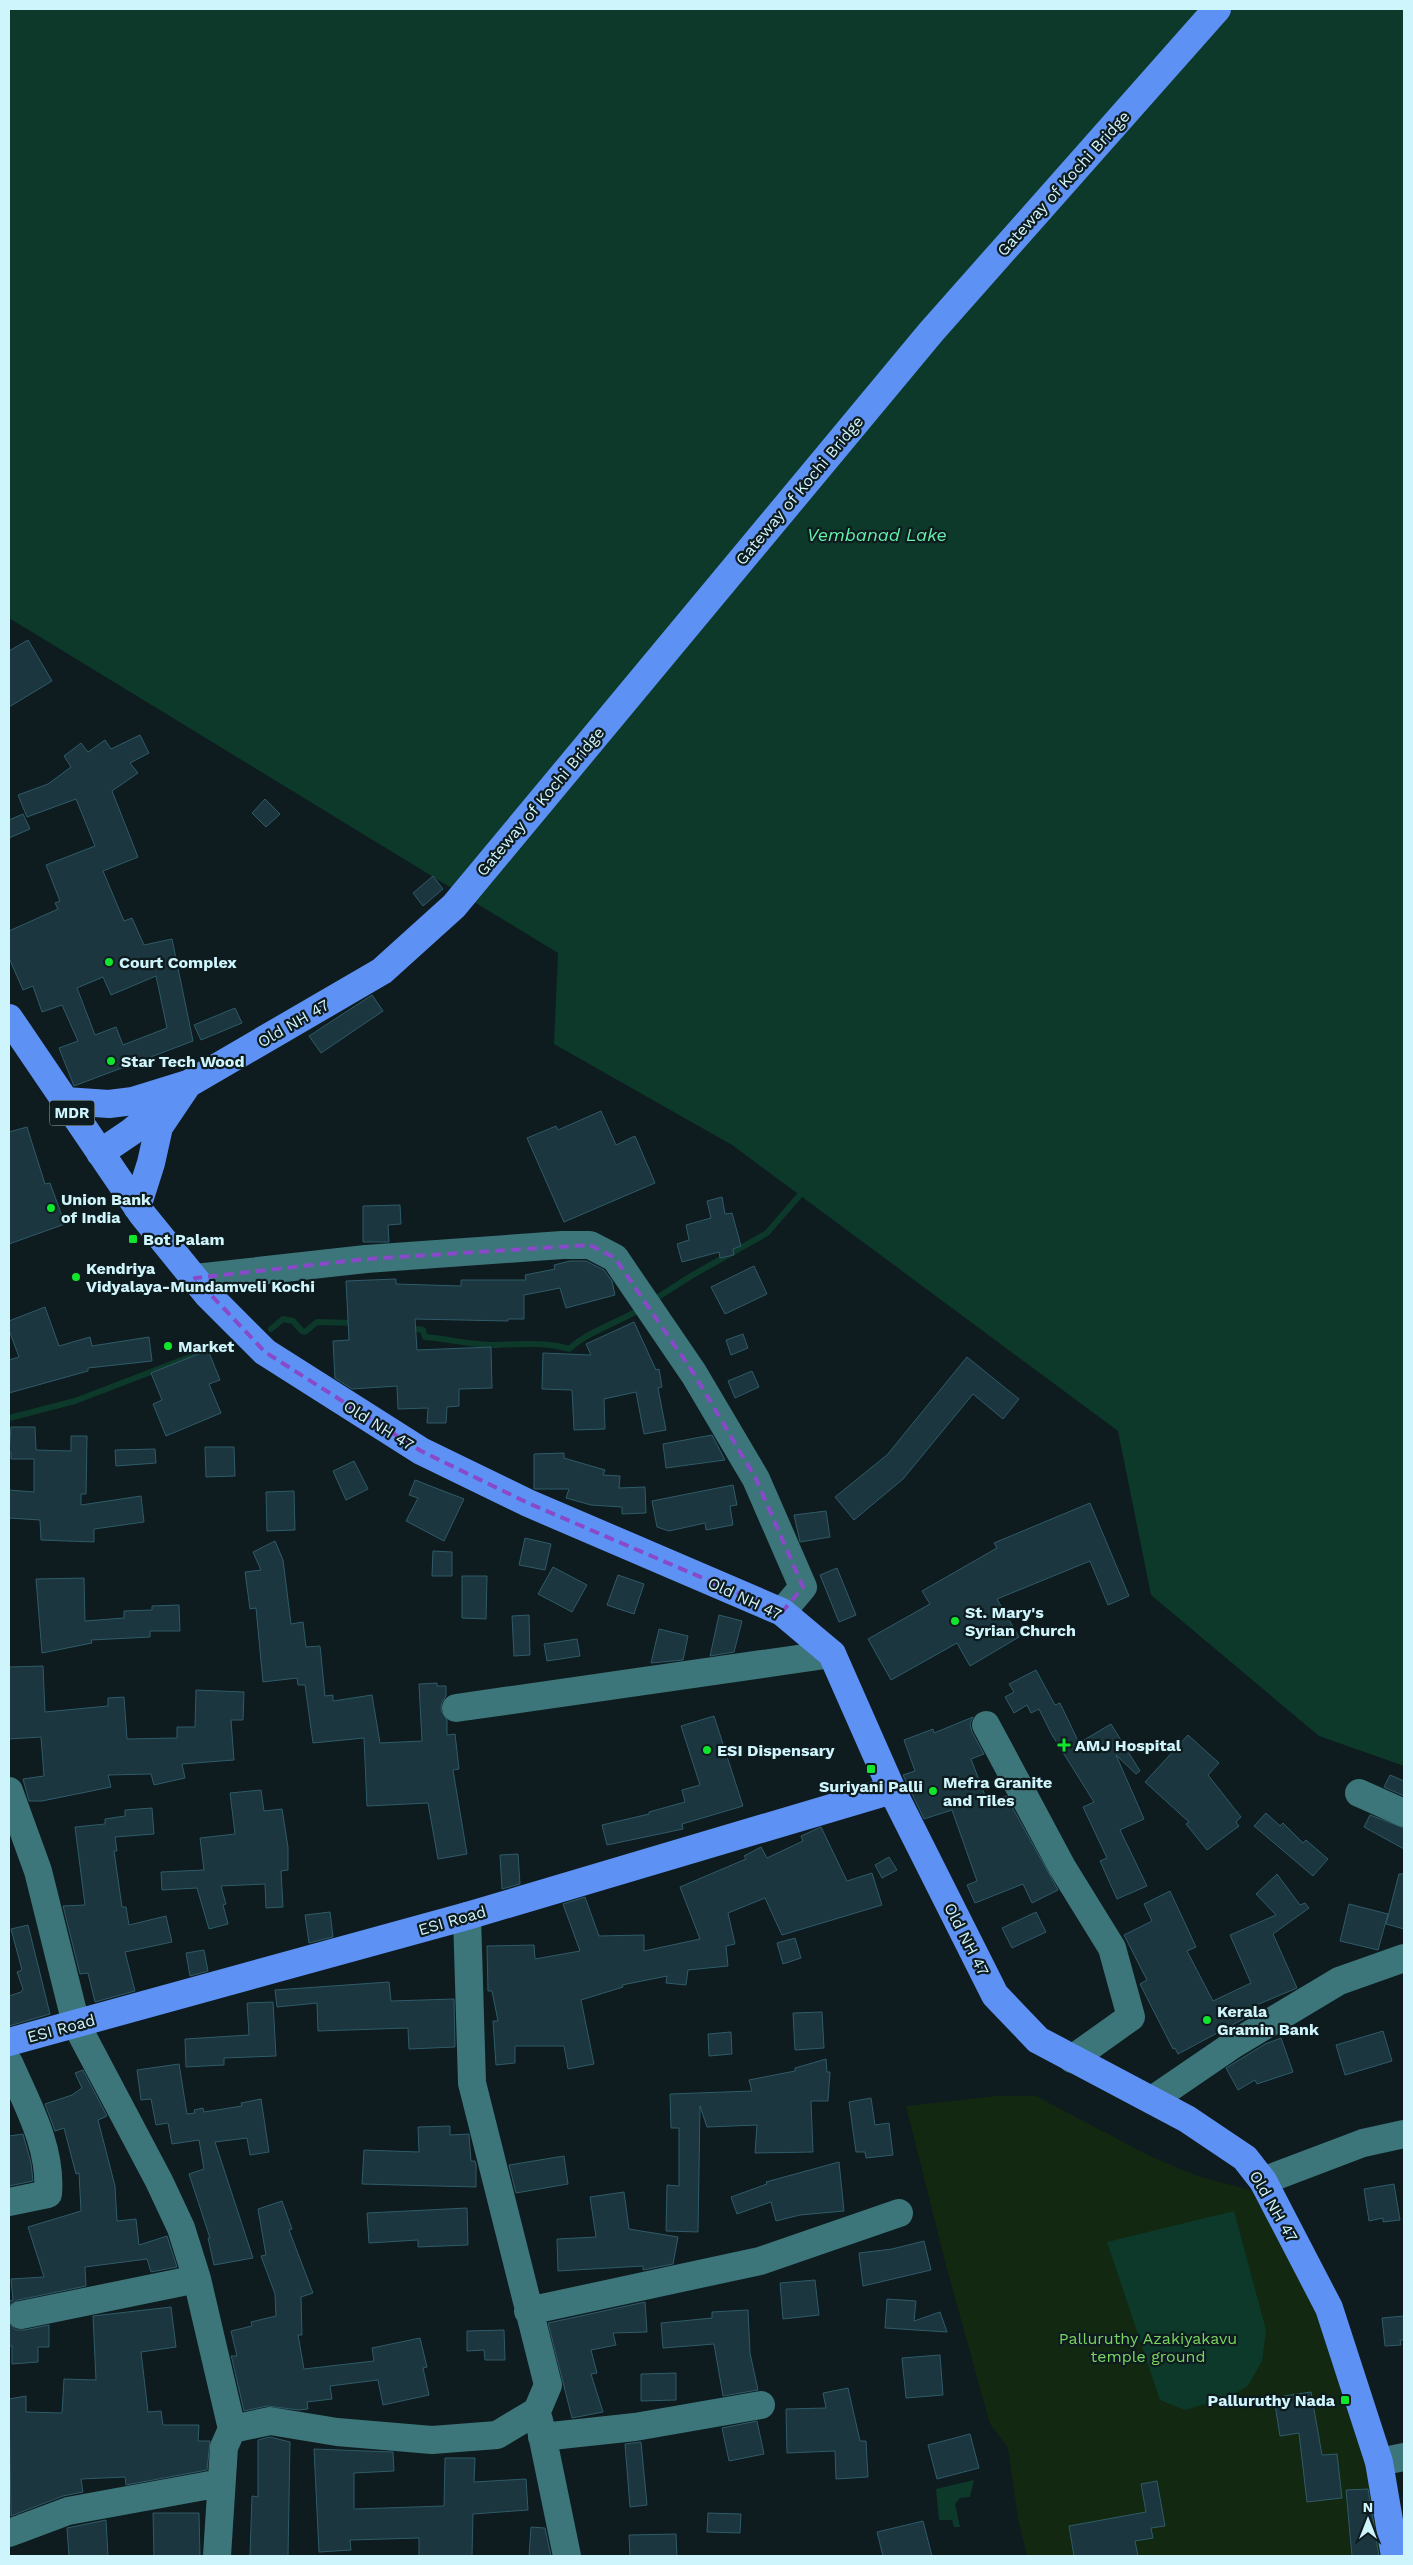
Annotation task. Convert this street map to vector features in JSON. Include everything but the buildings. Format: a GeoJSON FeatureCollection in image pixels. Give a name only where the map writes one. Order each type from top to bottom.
{"type":"FeatureCollection","features":[{"type":"Feature","properties":{"kind":"main road","name":"Gateway of Kochi Bridge"},"geometry":{"type":"LineString","coordinates":[[382,971],[454,906],[931,332],[1217,9]]}},
{"type":"Feature","properties":{"kind":"main road","name":"Old NH 47"},"geometry":{"type":"LineString","coordinates":[[382,971],[188,1084],[159,1127],[151,1162],[137,1207],[207,1294],[266,1352],[421,1451],[528,1503],[782,1612],[832,1654],[892,1790],[995,1995],[1038,2040],[1187,2119],[1245,2158],[1263,2181],[1329,2308],[1391,2460],[1396,2556]]}},
{"type":"Feature","properties":{"kind":"main road","name":"MDR"},"geometry":{"type":"LineString","coordinates":[[9,1018],[137,1207]]}},
{"type":"Feature","properties":{"kind":"main road"},"geometry":{"type":"LineString","coordinates":[[65,1101],[109,1104],[133,1101],[188,1084]]}},
{"type":"Feature","properties":{"kind":"main road"},"geometry":{"type":"LineString","coordinates":[[100,1153],[131,1132],[188,1084]]}},
{"type":"Feature","properties":{"kind":"main road","name":"ESI Road"},"geometry":{"type":"LineString","coordinates":[[9,2042],[467,1916],[892,1790]]}},
{"type":"Feature","properties":{"kind":"street"},"geometry":{"type":"LineString","coordinates":[[195,1278],[366,1259],[562,1244],[590,1244],[615,1258],[694,1374],[756,1479],[803,1587],[782,1612]]}},
{"type":"Feature","properties":{"kind":"street"},"geometry":{"type":"LineString","coordinates":[[456,1708],[832,1654]]}},
{"type":"Feature","properties":{"kind":"street"},"geometry":{"type":"LineString","coordinates":[[986,1725],[1062,1867],[1112,1948],[1131,2017],[1072,2059]]}},
{"type":"Feature","properties":{"kind":"street"},"geometry":{"type":"LineString","coordinates":[[9,1791],[38,1870],[76,2024],[159,2180],[181,2228],[197,2279],[232,2429],[224,2447],[217,2556]]}},
{"type":"Feature","properties":{"kind":"street"},"geometry":{"type":"LineString","coordinates":[[1359,1793],[1404,1813]]}},
{"type":"Feature","properties":{"kind":"street"},"geometry":{"type":"LineString","coordinates":[[467,1916],[472,2083],[548,2385],[540,2424],[568,2556]]}},
{"type":"Feature","properties":{"kind":"street"},"geometry":{"type":"LineString","coordinates":[[1152,2100],[1234,2044],[1339,1981],[1404,1958]]}},
{"type":"Feature","properties":{"kind":"street"},"geometry":{"type":"LineString","coordinates":[[9,2063],[41,2137],[49,2184],[48,2194],[9,2202]]}},
{"type":"Feature","properties":{"kind":"street"},"geometry":{"type":"LineString","coordinates":[[1263,2181],[1363,2142],[1404,2134]]}},
{"type":"Feature","properties":{"kind":"street"},"geometry":{"type":"LineString","coordinates":[[528,2311],[760,2261],[898,2213]]}},
{"type":"Feature","properties":{"kind":"street"},"geometry":{"type":"LineString","coordinates":[[21,2315],[197,2279]]}},
{"type":"Feature","properties":{"kind":"street"},"geometry":{"type":"LineString","coordinates":[[232,2429],[270,2421],[337,2432],[432,2440],[497,2435],[540,2424],[635,2427],[761,2405]]}},
{"type":"Feature","properties":{"kind":"street"},"geometry":{"type":"LineString","coordinates":[[9,2532],[68,2511],[221,2483]]}},
{"type":"Feature","properties":{"kind":"highlighted area"},"geometry":{"type":"Polygon","coordinates":[[[590,1245],[615,1258],[694,1374],[756,1479],[803,1587],[782,1612],[528,1503],[421,1451],[265,1352],[195,1278],[366,1259],[590,1245]]]}},
{"type":"Feature","properties":{"kind":"green space","name":"Palluruthy Azakiyakavu temple ground"},"geometry":{"type":"Polygon","coordinates":[[[997,2096],[1036,2096],[1148,2155],[1197,2176],[1261,2193],[1331,2333],[1397,2556],[1027,2556],[1018,2518],[1008,2448],[990,2424],[948,2273],[906,2106],[997,2096]]]}},
{"type":"Feature","properties":{"kind":"water","name":"Vembanad Lake"},"geometry":{"type":"Polygon","coordinates":[[[9,9],[1404,9],[1404,1766],[1319,1736],[1151,1595],[1118,1431],[732,1145],[554,1044],[558,953],[9,618],[9,9]]]}},
{"type":"Feature","properties":{"kind":"water"},"geometry":{"type":"Polygon","coordinates":[[[1234,2211],[1266,2330],[1262,2361],[1248,2386],[1231,2396],[1185,2410],[1160,2400],[1107,2242],[1234,2211]]]}},
{"type":"Feature","properties":{"kind":"water"},"geometry":{"type":"Polygon","coordinates":[[[974,2480],[970,2497],[960,2498],[955,2504],[960,2527],[954,2527],[952,2520],[939,2520],[936,2489],[974,2480]]]}},
{"type":"Feature","properties":{"kind":"waterway"},"geometry":{"type":"LineString","coordinates":[[652,1301],[691,1276],[767,1233],[799,1196]]}},
{"type":"Feature","properties":{"kind":"waterway"},"geometry":{"type":"LineString","coordinates":[[408,1328],[423,1330],[425,1337],[469,1343],[486,1345],[542,1344],[569,1349],[577,1342],[642,1308]]}},
{"type":"Feature","properties":{"kind":"waterway"},"geometry":{"type":"LineString","coordinates":[[271,1329],[283,1319],[293,1321],[305,1332],[317,1322],[356,1323]]}},
{"type":"Feature","properties":{"kind":"waterway"},"geometry":{"type":"LineString","coordinates":[[9,1418],[75,1401],[208,1350]]}},
{"type":"Feature","properties":{"kind":"place","name":"Court Complex"},"geometry":{"type":"Point","coordinates":[109,962]}},
{"type":"Feature","properties":{"kind":"place","name":"Star Tech Wood"},"geometry":{"type":"Point","coordinates":[111,1061]}},
{"type":"Feature","properties":{"kind":"place","name":"Union Bank of India"},"geometry":{"type":"Point","coordinates":[51,1208]}},
{"type":"Feature","properties":{"kind":"place","name":"Bot Palam"},"geometry":{"type":"Point","coordinates":[133,1239]}},
{"type":"Feature","properties":{"kind":"place","name":"Kendriya Vidyalaya-Mundamveli Kochi"},"geometry":{"type":"Point","coordinates":[76,1277]}},
{"type":"Feature","properties":{"kind":"place","name":"Market"},"geometry":{"type":"Point","coordinates":[168,1346]}},
{"type":"Feature","properties":{"kind":"place","name":"St. Mary's Syrian Church"},"geometry":{"type":"Point","coordinates":[955,1621]}},
{"type":"Feature","properties":{"kind":"place","name":"AMJ Hospital"},"geometry":{"type":"Point","coordinates":[1064,1745]}},
{"type":"Feature","properties":{"kind":"place","name":"ESI Dispensary"},"geometry":{"type":"Point","coordinates":[707,1750]}},
{"type":"Feature","properties":{"kind":"place","name":"Suriyani Palli"},"geometry":{"type":"Point","coordinates":[871,1769]}},
{"type":"Feature","properties":{"kind":"place","name":"Mefra Granite and Tiles"},"geometry":{"type":"Point","coordinates":[933,1791]}},
{"type":"Feature","properties":{"kind":"place","name":"Kerala Gramin Bank"},"geometry":{"type":"Point","coordinates":[1207,2020]}},
{"type":"Feature","properties":{"kind":"place","name":"Palluruthy Nada"},"geometry":{"type":"Point","coordinates":[1345,2400]}}]}
